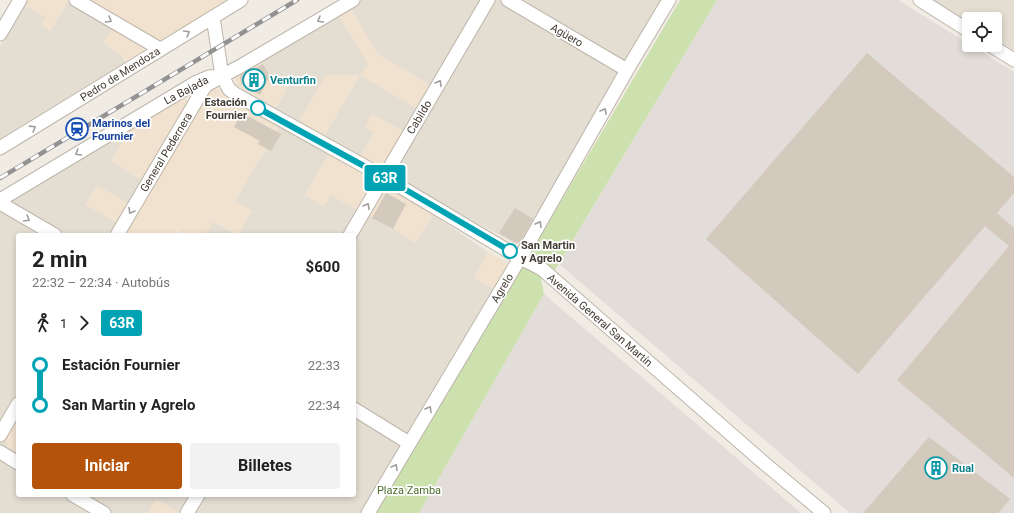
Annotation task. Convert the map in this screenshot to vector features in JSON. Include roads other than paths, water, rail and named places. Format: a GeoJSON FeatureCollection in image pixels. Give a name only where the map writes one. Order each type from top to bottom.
{"type":"FeatureCollection","features":[{"type":"Feature","properties":{"kind":"street"},"geometry":{"type":"LineString","coordinates":[[0,34],[20,0]]}},
{"type":"Feature","properties":{"kind":"street"},"geometry":{"type":"LineString","coordinates":[[76,0],[160,49]]}},
{"type":"Feature","properties":{"kind":"street","name":"Pedro de Mendoza"},"geometry":{"type":"LineString","coordinates":[[0,148],[241,0]]}},
{"type":"Feature","properties":{"kind":"street","name":"La Bajada"},"geometry":{"type":"LineString","coordinates":[[0,201],[195,83],[209,77],[222,76],[353,0]]}},
{"type":"Feature","properties":{"kind":"street","name":"Cabildo"},"geometry":{"type":"LineString","coordinates":[[351,233],[488,0]]}},
{"type":"Feature","properties":{"kind":"street","name":"Agüero"},"geometry":{"type":"LineString","coordinates":[[508,0],[627,70]]}},
{"type":"Feature","properties":{"kind":"street","name":"Agrelo"},"geometry":{"type":"LineString","coordinates":[[368,513],[520,258],[627,70],[669,0]]}},
{"type":"Feature","properties":{"kind":"street"},"geometry":{"type":"LineString","coordinates":[[920,0],[962,27]]}},
{"type":"Feature","properties":{"kind":"street","name":"Avenida General San Martín"},"geometry":{"type":"LineString","coordinates":[[213,17],[222,76],[229,89],[235,94],[384,177],[520,258],[542,269],[824,513]]}},
{"type":"Feature","properties":{"kind":"street"},"geometry":{"type":"LineString","coordinates":[[1001,52],[1014,60]]}},
{"type":"Feature","properties":{"kind":"street","name":"General Pedernera"},"geometry":{"type":"LineString","coordinates":[[118,233],[205,86],[222,76]]}},
{"type":"Feature","properties":{"kind":"street"},"geometry":{"type":"LineString","coordinates":[[0,201],[52,233]]}},
{"type":"Feature","properties":{"kind":"street"},"geometry":{"type":"LineString","coordinates":[[0,435],[16,407]]}},
{"type":"Feature","properties":{"kind":"street"},"geometry":{"type":"LineString","coordinates":[[356,411],[409,442]]}},
{"type":"Feature","properties":{"kind":"street"},"geometry":{"type":"LineString","coordinates":[[0,452],[16,462]]}},
{"type":"Feature","properties":{"kind":"street"},"geometry":{"type":"LineString","coordinates":[[76,497],[104,513]]}},
{"type":"Feature","properties":{"kind":"street"},"geometry":{"type":"LineString","coordinates":[[187,513],[197,497]]}},
{"type":"Feature","properties":{"kind":"railway"},"geometry":{"type":"LineString","coordinates":[[0,178],[297,0]]}},
{"type":"Feature","properties":{"kind":"place","name":"Venturfin"},"geometry":{"type":"Point","coordinates":[254,80]}},
{"type":"Feature","properties":{"kind":"place","name":"Estación Fournier"},"geometry":{"type":"Point","coordinates":[258,108]}},
{"type":"Feature","properties":{"kind":"place","name":"Marinos del Fournier"},"geometry":{"type":"Point","coordinates":[77,129]}},
{"type":"Feature","properties":{"kind":"place","name":"San Martin y Agrelo"},"geometry":{"type":"Point","coordinates":[510,251]}},
{"type":"Feature","properties":{"kind":"place","name":"Rual"},"geometry":{"type":"Point","coordinates":[936,468]}},
{"type":"Feature","properties":{"kind":"park label","name":"Plaza Zamba"},"geometry":{"type":"Point","coordinates":[409,490]}}]}
